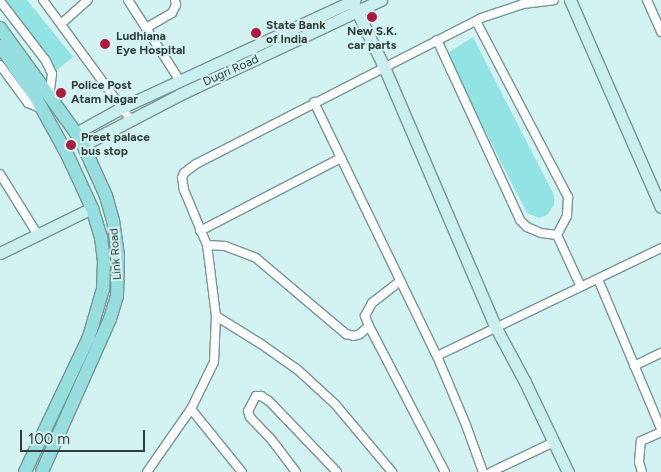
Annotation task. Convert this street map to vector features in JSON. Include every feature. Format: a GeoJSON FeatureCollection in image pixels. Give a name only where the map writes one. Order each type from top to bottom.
{"type":"FeatureCollection","features":[{"type":"Feature","properties":{"kind":"main road"},"geometry":{"type":"LineString","coordinates":[[0,28],[37,90]]}},
{"type":"Feature","properties":{"kind":"main road"},"geometry":{"type":"LineString","coordinates":[[0,46],[37,90]]}},
{"type":"Feature","properties":{"kind":"main road","name":"Link Road"},"geometry":{"type":"LineString","coordinates":[[37,90],[49,97],[76,132],[106,196],[114,220],[118,256],[117,296],[97,351],[42,472]]}},
{"type":"Feature","properties":{"kind":"main road","name":"Link Road"},"geometry":{"type":"LineString","coordinates":[[25,472],[89,337],[98,312],[104,261],[101,237],[92,208],[61,141],[42,108],[37,90]]}},
{"type":"Feature","properties":{"kind":"street"},"geometry":{"type":"LineString","coordinates":[[43,0],[130,119]]}},
{"type":"Feature","properties":{"kind":"street"},"geometry":{"type":"LineString","coordinates":[[61,24],[88,0]]}},
{"type":"Feature","properties":{"kind":"street"},"geometry":{"type":"LineString","coordinates":[[128,0],[180,81]]}},
{"type":"Feature","properties":{"kind":"street"},"geometry":{"type":"LineString","coordinates":[[146,28],[172,13],[176,5],[175,0]]}},
{"type":"Feature","properties":{"kind":"street","name":"Dugri Road"},"geometry":{"type":"LineString","coordinates":[[76,132],[123,107],[354,4],[381,0]]}},
{"type":"Feature","properties":{"kind":"street"},"geometry":{"type":"LineString","coordinates":[[148,472],[191,409],[214,362],[216,316],[207,245],[182,183],[184,173],[196,164],[314,102],[476,21],[523,4],[554,0]]}},
{"type":"Feature","properties":{"kind":"street"},"geometry":{"type":"LineString","coordinates":[[570,0],[661,207]]}},
{"type":"Feature","properties":{"kind":"street"},"geometry":{"type":"LineString","coordinates":[[647,0],[661,32]]}},
{"type":"Feature","properties":{"kind":"street"},"geometry":{"type":"LineString","coordinates":[[0,1],[46,61],[52,74],[49,97]]}},
{"type":"Feature","properties":{"kind":"street"},"geometry":{"type":"LineString","coordinates":[[354,4],[384,67],[496,326],[568,472]]}},
{"type":"Feature","properties":{"kind":"street","name":"Dugri Road"},"geometry":{"type":"LineString","coordinates":[[82,145],[354,4]]}},
{"type":"Feature","properties":{"kind":"street"},"geometry":{"type":"LineString","coordinates":[[476,21],[568,197],[566,216],[556,235]]}},
{"type":"Feature","properties":{"kind":"street"},"geometry":{"type":"LineString","coordinates":[[437,40],[520,220],[527,227],[541,233],[556,235]]}},
{"type":"Feature","properties":{"kind":"street"},"geometry":{"type":"LineString","coordinates":[[0,65],[28,102],[42,108]]}},
{"type":"Feature","properties":{"kind":"street"},"geometry":{"type":"LineString","coordinates":[[314,102],[437,356],[466,425],[483,472]]}},
{"type":"Feature","properties":{"kind":"street"},"geometry":{"type":"LineString","coordinates":[[200,231],[341,158]]}},
{"type":"Feature","properties":{"kind":"street"},"geometry":{"type":"LineString","coordinates":[[0,174],[38,235]]}},
{"type":"Feature","properties":{"kind":"street"},"geometry":{"type":"LineString","coordinates":[[0,253],[92,208]]}},
{"type":"Feature","properties":{"kind":"street"},"geometry":{"type":"LineString","coordinates":[[556,235],[581,286]]}},
{"type":"Feature","properties":{"kind":"street"},"geometry":{"type":"LineString","coordinates":[[207,245],[225,246],[256,258],[346,334],[360,334],[369,326]]}},
{"type":"Feature","properties":{"kind":"street"},"geometry":{"type":"LineString","coordinates":[[437,356],[661,248]]}},
{"type":"Feature","properties":{"kind":"street"},"geometry":{"type":"LineString","coordinates":[[598,279],[661,431],[641,441],[639,462],[642,472]]}},
{"type":"Feature","properties":{"kind":"street"},"geometry":{"type":"LineString","coordinates":[[400,281],[372,304],[365,316],[445,472]]}},
{"type":"Feature","properties":{"kind":"street"},"geometry":{"type":"LineString","coordinates":[[216,316],[262,344],[298,370],[335,404],[392,472]]}},
{"type":"Feature","properties":{"kind":"street"},"geometry":{"type":"LineString","coordinates":[[634,366],[661,353]]}},
{"type":"Feature","properties":{"kind":"street"},"geometry":{"type":"LineString","coordinates":[[296,472],[272,440],[250,417],[248,411],[256,396],[261,396],[269,401],[337,472]]}},
{"type":"Feature","properties":{"kind":"street"},"geometry":{"type":"LineString","coordinates":[[191,409],[242,472]]}},
{"type":"Feature","properties":{"kind":"street"},"geometry":{"type":"LineString","coordinates":[[491,472],[554,442]]}},
{"type":"Feature","properties":{"kind":"shaded area"},"geometry":{"type":"Polygon","coordinates":[[[0,0],[27,0],[73,57],[53,73],[0,8],[0,0]]]}},
{"type":"Feature","properties":{"kind":"shaded area"},"geometry":{"type":"Polygon","coordinates":[[[473,37],[554,195],[554,205],[547,215],[539,218],[527,213],[446,54],[473,37]]]}},
{"type":"Feature","properties":{"kind":"place","name":"New S.K. car parts"},"geometry":{"type":"Point","coordinates":[372,17]}},
{"type":"Feature","properties":{"kind":"place","name":"State Bank of India"},"geometry":{"type":"Point","coordinates":[256,33]}},
{"type":"Feature","properties":{"kind":"place","name":"Ludhiana Eye Hospital"},"geometry":{"type":"Point","coordinates":[105,44]}},
{"type":"Feature","properties":{"kind":"place","name":"Police Post Atam Nagar"},"geometry":{"type":"Point","coordinates":[61,93]}},
{"type":"Feature","properties":{"kind":"place","name":"Preet palace bus stop"},"geometry":{"type":"Point","coordinates":[71,145]}}]}
